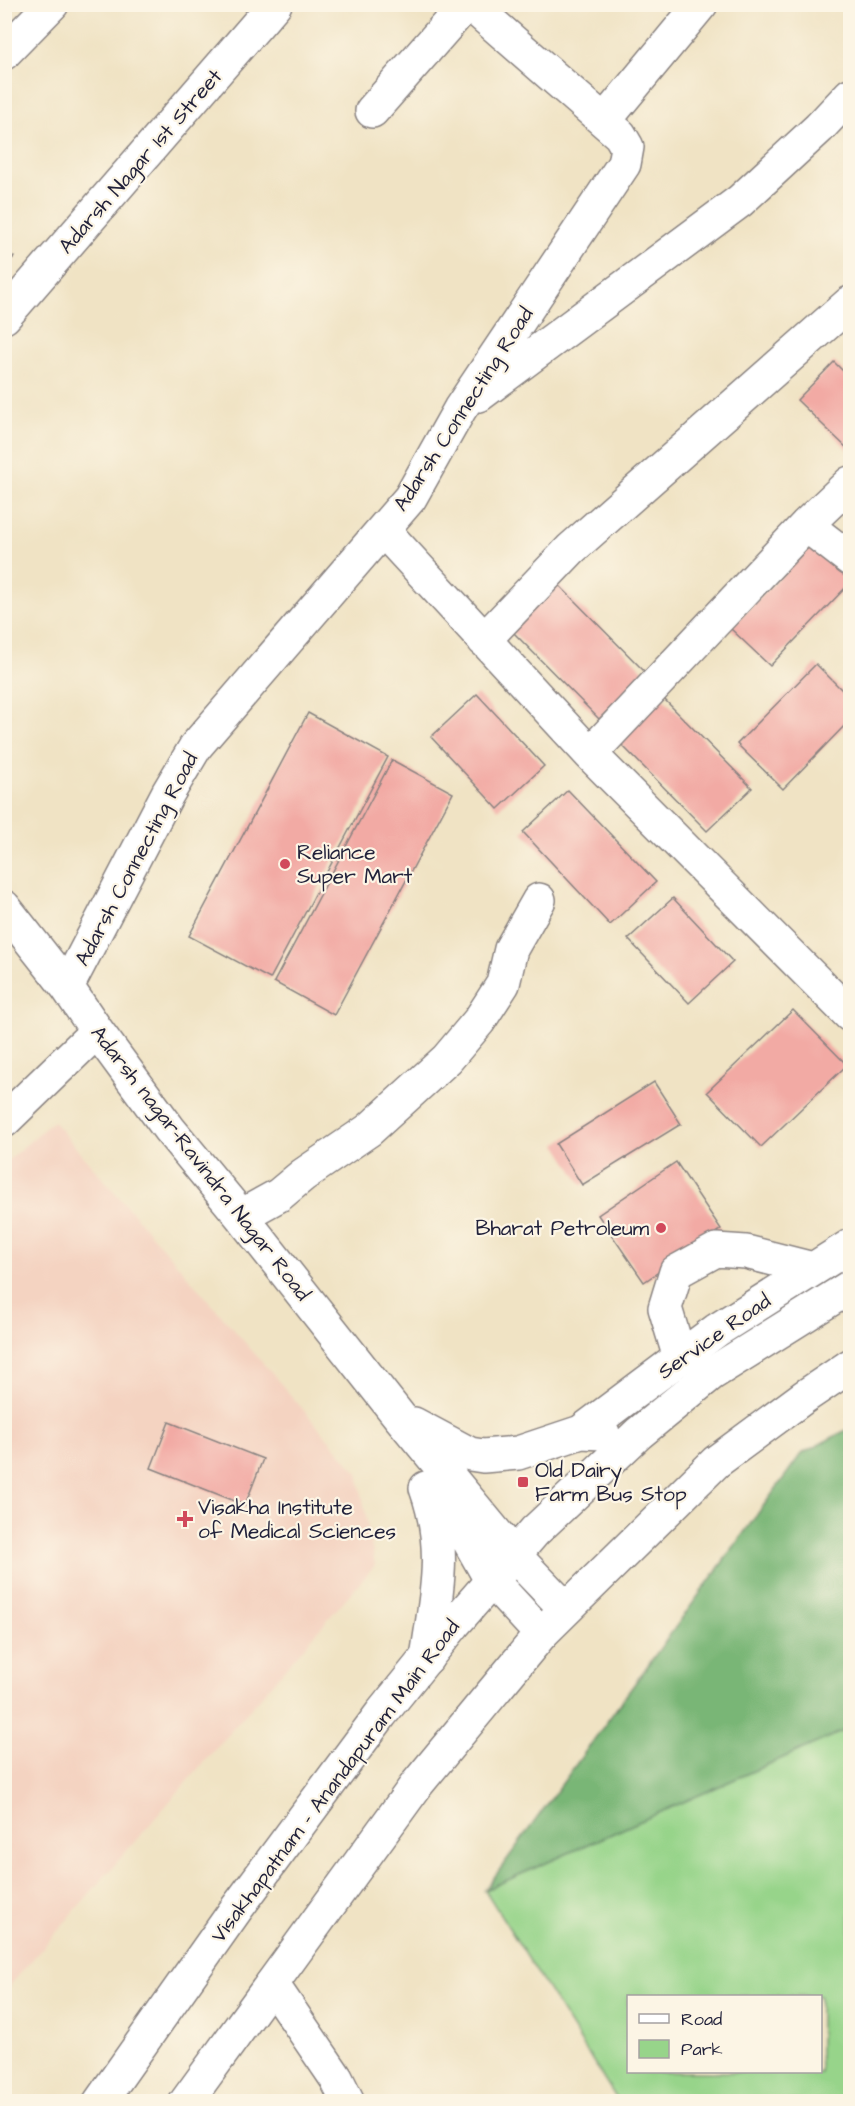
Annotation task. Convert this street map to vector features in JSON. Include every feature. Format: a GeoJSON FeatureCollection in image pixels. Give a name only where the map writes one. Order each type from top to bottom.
{"type":"FeatureCollection","features":[{"type":"Feature","properties":{"kind":"street"},"geometry":{"type":"LineString","coordinates":[[4,53],[52,4]]}},
{"type":"Feature","properties":{"kind":"street","name":"Adarsh Nagar 1st Street"},"geometry":{"type":"LineString","coordinates":[[4,317],[275,4]]}},
{"type":"Feature","properties":{"kind":"street"},"geometry":{"type":"LineString","coordinates":[[372,111],[468,4]]}},
{"type":"Feature","properties":{"kind":"street","name":"Adarsh Connecting Road"},"geometry":{"type":"LineString","coordinates":[[67,987],[168,793],[196,747],[410,498],[460,408],[624,164],[627,147],[620,135],[468,4]]}},
{"type":"Feature","properties":{"kind":"street"},"geometry":{"type":"LineString","coordinates":[[605,120],[701,4]]}},
{"type":"Feature","properties":{"kind":"street"},"geometry":{"type":"LineString","coordinates":[[460,408],[740,201],[819,128],[850,95]]}},
{"type":"Feature","properties":{"kind":"street"},"geometry":{"type":"LineString","coordinates":[[484,640],[571,549],[850,303]]}},
{"type":"Feature","properties":{"kind":"street"},"geometry":{"type":"LineString","coordinates":[[590,754],[806,525],[850,483]]}},
{"type":"Feature","properties":{"kind":"street"},"geometry":{"type":"LineString","coordinates":[[806,525],[850,559]]}},
{"type":"Feature","properties":{"kind":"street"},"geometry":{"type":"LineString","coordinates":[[383,530],[590,754],[850,1015]]}},
{"type":"Feature","properties":{"kind":"street"},"geometry":{"type":"LineString","coordinates":[[242,1216],[279,1195],[303,1175],[369,1130],[447,1059],[479,1021],[503,984],[511,948],[539,900]]}},
{"type":"Feature","properties":{"kind":"street","name":"Adarsh nagar-Ravindra Nagar Road"},"geometry":{"type":"LineString","coordinates":[[4,907],[67,987],[169,1129],[242,1216],[399,1416]]}},
{"type":"Feature","properties":{"kind":"street"},"geometry":{"type":"LineString","coordinates":[[4,1121],[97,1031]]}},
{"type":"Feature","properties":{"kind":"street","name":"Service Road"},"geometry":{"type":"LineString","coordinates":[[581,1432],[717,1330],[850,1246]]}},
{"type":"Feature","properties":{"kind":"street"},"geometry":{"type":"LineString","coordinates":[[680,1358],[664,1308],[676,1272],[716,1250],[746,1252],[813,1269]]}},
{"type":"Feature","properties":{"kind":"street","name":"Visakhapatnam - Anandapuram Main Road"},"geometry":{"type":"LineString","coordinates":[[100,2102],[381,1714],[534,1531],[639,1433],[711,1374],[850,1287]]}},
{"type":"Feature","properties":{"kind":"street"},"geometry":{"type":"LineString","coordinates":[[186,2102],[417,1784],[541,1634],[716,1462],[850,1366]]}},
{"type":"Feature","properties":{"kind":"street"},"geometry":{"type":"LineString","coordinates":[[399,1416],[470,1454],[483,1456],[518,1453],[581,1432],[639,1433]]}},
{"type":"Feature","properties":{"kind":"street"},"geometry":{"type":"LineString","coordinates":[[399,1416],[514,1555],[566,1608]]}},
{"type":"Feature","properties":{"kind":"street"},"geometry":{"type":"LineString","coordinates":[[399,1416],[491,1580],[541,1634]]}},
{"type":"Feature","properties":{"kind":"street"},"geometry":{"type":"LineString","coordinates":[[399,1416],[438,1528],[440,1562],[427,1658]]}},
{"type":"Feature","properties":{"kind":"street"},"geometry":{"type":"LineString","coordinates":[[272,1984],[336,2078],[348,2102]]}},
{"type":"Feature","properties":{"kind":"shaded area","name":"Visakha Institute of Medical Sciences"},"geometry":{"type":"Polygon","coordinates":[[[53,1121],[358,1473],[375,1565],[5,1991],[5,1163],[53,1121]]]}},
{"type":"Feature","properties":{"kind":"green space"},"geometry":{"type":"Polygon","coordinates":[[[850,1428],[850,1728],[485,1890],[801,1454],[850,1428]]]}},
{"type":"Feature","properties":{"kind":"green space"},"geometry":{"type":"Polygon","coordinates":[[[850,1728],[850,2101],[618,2101],[485,1890],[850,1728]]]}},
{"type":"Feature","properties":{"kind":"building"},"geometry":{"type":"Polygon","coordinates":[[[4,248],[14,257],[4,267],[4,248]]]}},
{"type":"Feature","properties":{"kind":"building"},"geometry":{"type":"Polygon","coordinates":[[[834,362],[850,378],[850,451],[797,400],[834,362]]]}},
{"type":"Feature","properties":{"kind":"building"},"geometry":{"type":"Polygon","coordinates":[[[817,539],[850,571],[850,583],[770,666],[730,628],[817,539]]]}},
{"type":"Feature","properties":{"kind":"building"},"geometry":{"type":"Polygon","coordinates":[[[558,584],[646,673],[599,719],[511,630],[558,584]]]}},
{"type":"Feature","properties":{"kind":"building"},"geometry":{"type":"Polygon","coordinates":[[[816,664],[850,698],[850,720],[783,789],[737,744],[816,664]]]}},
{"type":"Feature","properties":{"kind":"building"},"geometry":{"type":"Polygon","coordinates":[[[477,694],[544,766],[498,809],[431,737],[477,694]]]}},
{"type":"Feature","properties":{"kind":"building"},"geometry":{"type":"Polygon","coordinates":[[[661,696],[752,788],[707,831],[617,740],[661,696]]]}},
{"type":"Feature","properties":{"kind":"building"},"geometry":{"type":"Polygon","coordinates":[[[308,713],[388,757],[270,979],[189,936],[308,713]]]}},
{"type":"Feature","properties":{"kind":"building"},"geometry":{"type":"Polygon","coordinates":[[[392,760],[453,793],[334,1015],[274,982],[392,760]]]}},
{"type":"Feature","properties":{"kind":"building"},"geometry":{"type":"Polygon","coordinates":[[[568,790],[656,882],[610,925],[523,832],[568,790]]]}},
{"type":"Feature","properties":{"kind":"building"},"geometry":{"type":"Polygon","coordinates":[[[673,898],[733,962],[689,1003],[628,939],[673,898]]]}},
{"type":"Feature","properties":{"kind":"building"},"geometry":{"type":"Polygon","coordinates":[[[793,1010],[847,1065],[761,1147],[707,1092],[793,1010]]]}},
{"type":"Feature","properties":{"kind":"building"},"geometry":{"type":"Polygon","coordinates":[[[654,1082],[681,1124],[582,1185],[556,1144],[654,1082]]]}},
{"type":"Feature","properties":{"kind":"building"},"geometry":{"type":"Polygon","coordinates":[[[676,1162],[721,1229],[644,1282],[598,1215],[676,1162]]]}},
{"type":"Feature","properties":{"kind":"building"},"geometry":{"type":"Polygon","coordinates":[[[169,1422],[263,1459],[245,1505],[151,1468],[169,1422]]]}},
{"type":"Feature","properties":{"kind":"place","name":"Reliance Super Mart"},"geometry":{"type":"Point","coordinates":[285,864]}},
{"type":"Feature","properties":{"kind":"place","name":"Bharat Petroleum"},"geometry":{"type":"Point","coordinates":[661,1228]}},
{"type":"Feature","properties":{"kind":"place","name":"Old Dairy Farm Bus Stop"},"geometry":{"type":"Point","coordinates":[523,1482]}},
{"type":"Feature","properties":{"kind":"place","name":"Visakha Institute of Medical Sciences"},"geometry":{"type":"Point","coordinates":[185,1519]}}]}
